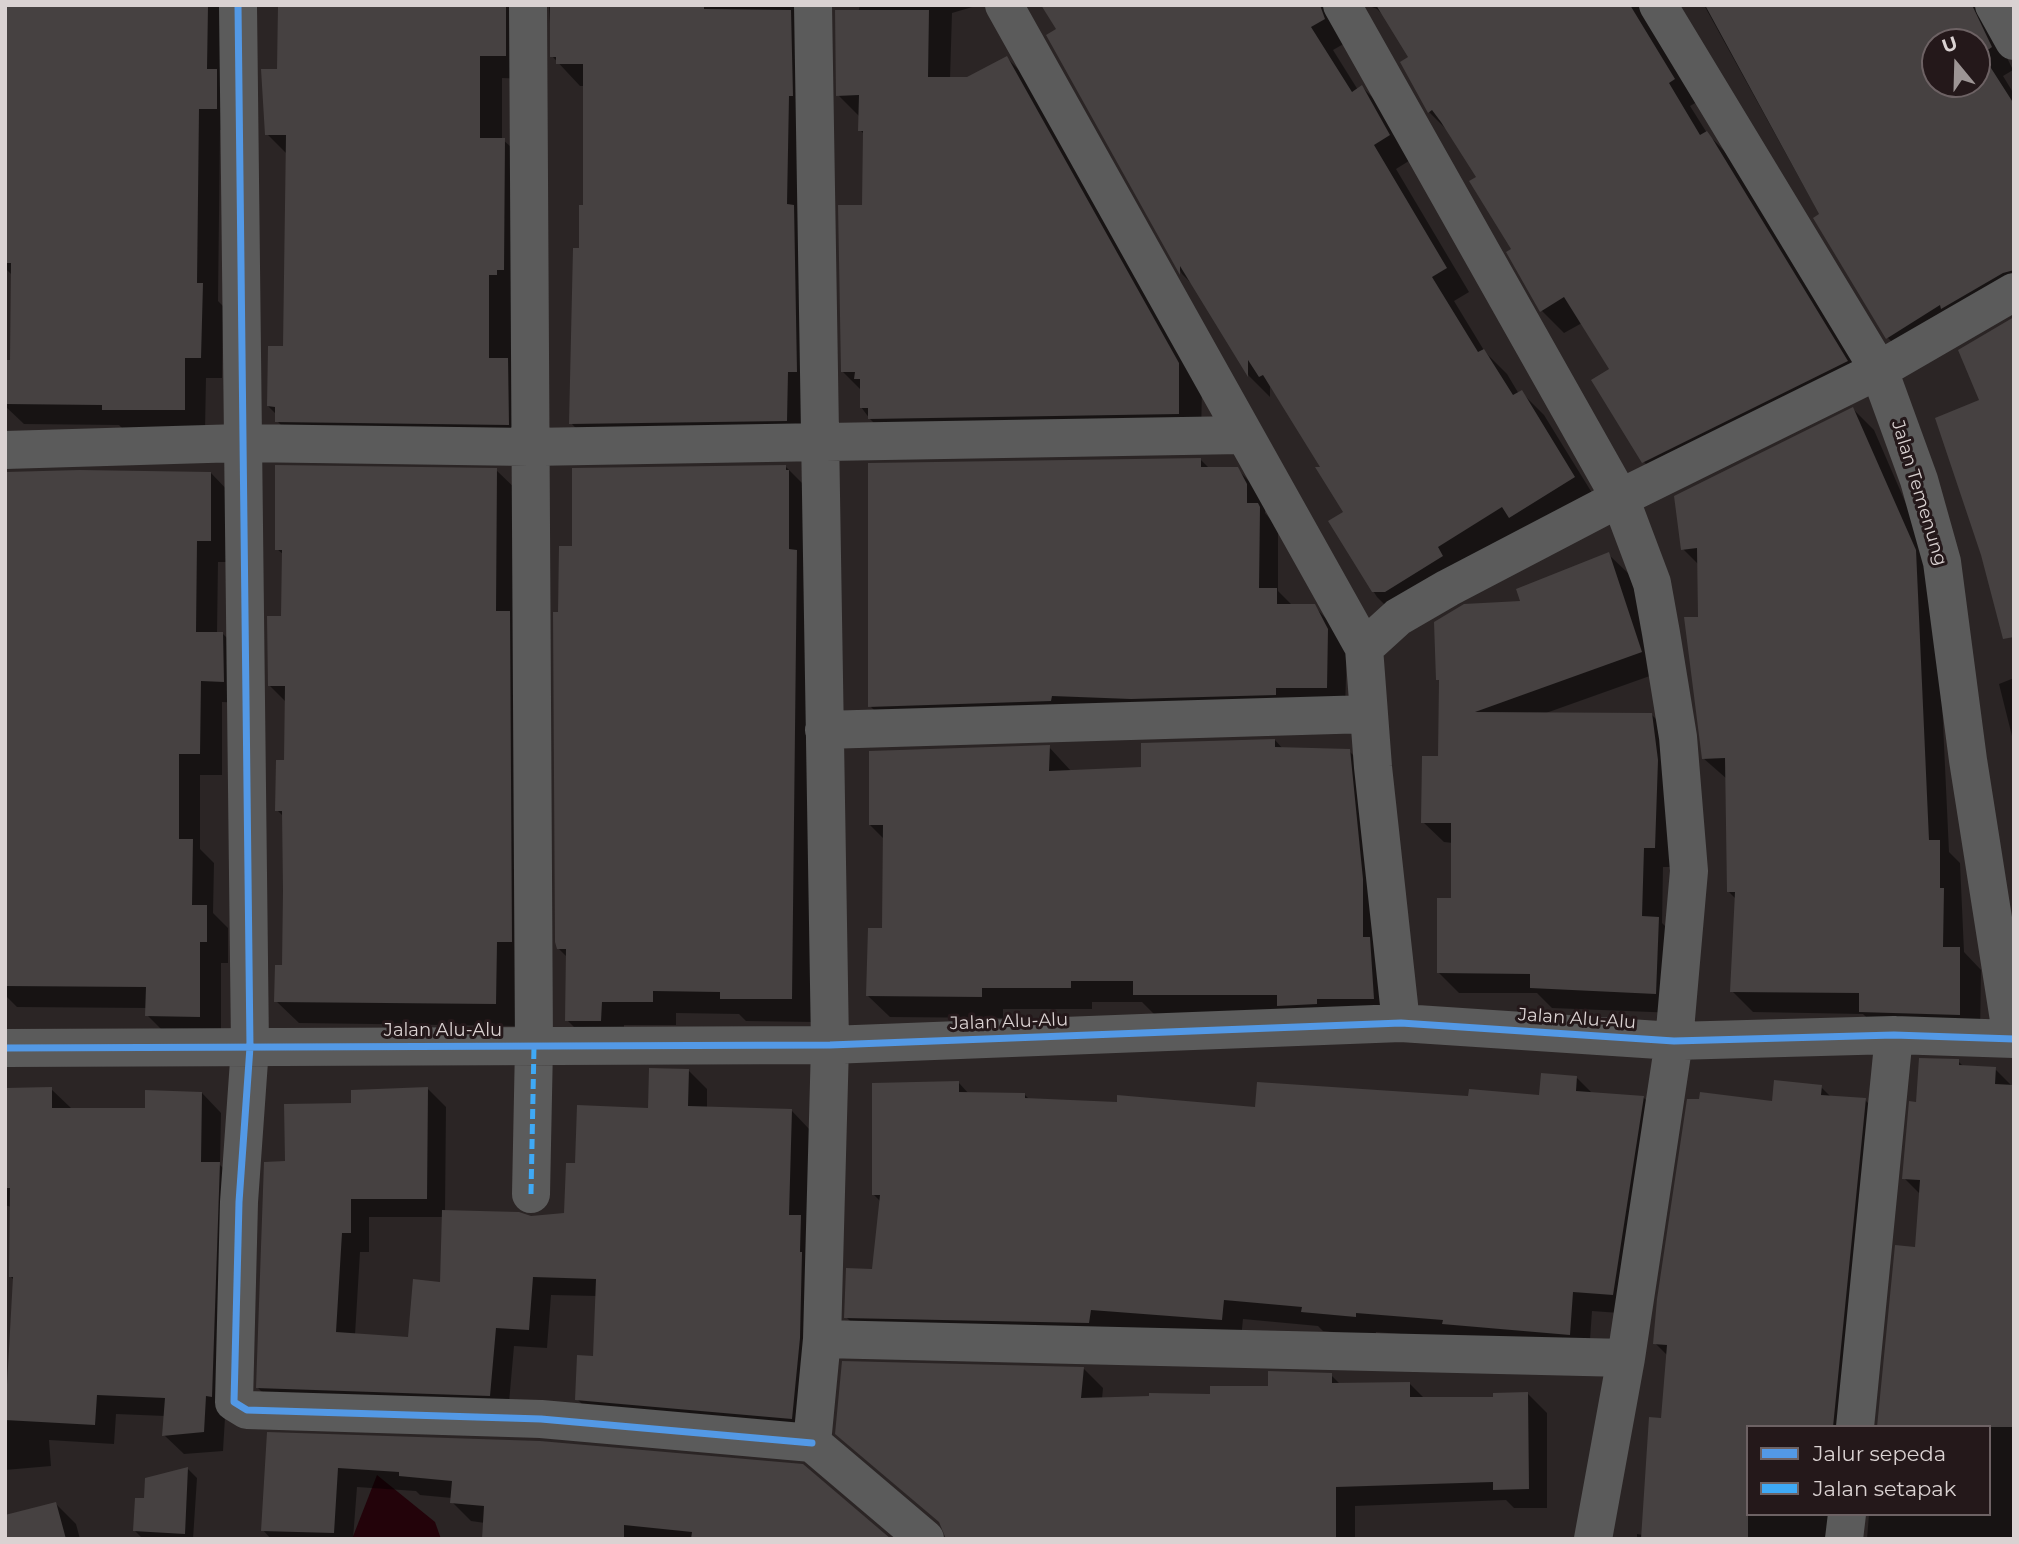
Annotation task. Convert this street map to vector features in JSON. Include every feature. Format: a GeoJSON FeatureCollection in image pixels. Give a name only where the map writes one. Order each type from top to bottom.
{"type":"FeatureCollection","features":[{"type":"Feature","properties":{"kind":"street"},"geometry":{"type":"LineString","coordinates":[[238,5],[250,1047],[239,1202],[234,1402],[247,1410],[541,1419],[812,1443],[925,1539]]}},
{"type":"Feature","properties":{"kind":"street"},"geometry":{"type":"LineString","coordinates":[[528,5],[534,1046],[531,1194]]}},
{"type":"Feature","properties":{"kind":"street"},"geometry":{"type":"LineString","coordinates":[[812,1443],[822,1339],[830,1045],[813,5]]}},
{"type":"Feature","properties":{"kind":"street"},"geometry":{"type":"LineString","coordinates":[[1004,5],[1242,435],[1364,648],[1401,1023]]}},
{"type":"Feature","properties":{"kind":"street"},"geometry":{"type":"LineString","coordinates":[[1342,5],[1620,498],[1652,583],[1678,737],[1689,871],[1674,1041],[1626,1357],[1593,1539]]}},
{"type":"Feature","properties":{"kind":"street","name":"Jalan Temenung"},"geometry":{"type":"LineString","coordinates":[[1657,5],[1879,370],[1919,480],[1942,562],[1968,760],[2013,1040]]}},
{"type":"Feature","properties":{"kind":"street"},"geometry":{"type":"LineString","coordinates":[[1994,5],[2014,41]]}},
{"type":"Feature","properties":{"kind":"street"},"geometry":{"type":"LineString","coordinates":[[1364,648],[1398,617],[1620,498],[1879,370],[2014,292]]}},
{"type":"Feature","properties":{"kind":"street"},"geometry":{"type":"LineString","coordinates":[[5,450],[242,443],[529,447],[1242,435]]}},
{"type":"Feature","properties":{"kind":"street"},"geometry":{"type":"LineString","coordinates":[[824,730],[1369,714]]}},
{"type":"Feature","properties":{"kind":"street","name":"Jalan Alu-Alu"},"geometry":{"type":"LineString","coordinates":[[5,1048],[830,1045],[1401,1023],[1674,1041],[1894,1035],[2013,1040]]}},
{"type":"Feature","properties":{"kind":"street"},"geometry":{"type":"LineString","coordinates":[[1855,1425],[1894,1035]]}},
{"type":"Feature","properties":{"kind":"street"},"geometry":{"type":"LineString","coordinates":[[822,1339],[1626,1357]]}},
{"type":"Feature","properties":{"kind":"street"},"geometry":{"type":"LineString","coordinates":[[1844,1539],[1847,1516]]}},
{"type":"Feature","properties":{"kind":"shaded area"},"geometry":{"type":"Polygon","coordinates":[[[377,1475],[435,1522],[441,1539],[352,1539],[377,1475]]]}},
{"type":"Feature","properties":{"kind":"building"},"geometry":{"type":"Polygon","coordinates":[[[5,5],[208,5],[207,69],[217,69],[217,109],[199,109],[197,283],[203,283],[201,358],[185,358],[185,410],[102,410],[102,405],[5,404],[5,360],[10,360],[11,263],[5,263],[5,5]]]}},
{"type":"Feature","properties":{"kind":"building"},"geometry":{"type":"Polygon","coordinates":[[[278,5],[506,5],[506,56],[480,56],[480,138],[505,138],[504,270],[497,270],[497,275],[489,275],[489,358],[508,358],[509,425],[275,422],[275,407],[267,406],[268,346],[283,346],[286,135],[265,135],[261,69],[277,69],[278,5]]]}},
{"type":"Feature","properties":{"kind":"building"},"geometry":{"type":"Polygon","coordinates":[[[550,5],[704,5],[704,9],[791,10],[793,96],[789,96],[787,204],[794,205],[797,372],[788,372],[787,421],[569,424],[573,248],[579,248],[579,205],[583,205],[583,64],[556,64],[556,57],[550,57],[550,5]]]}},
{"type":"Feature","properties":{"kind":"building"},"geometry":{"type":"Polygon","coordinates":[[[1041,5],[1320,5],[1325,19],[1311,27],[1352,92],[1362,85],[1390,135],[1374,145],[1447,268],[1432,277],[1478,352],[1484,349],[1513,395],[1522,390],[1575,477],[1509,518],[1502,507],[1438,547],[1443,556],[1385,592],[1372,592],[1328,521],[1343,512],[1315,467],[1320,467],[1263,375],[1259,377],[1248,360],[1248,377],[1180,266],[1180,275],[1046,35],[1056,29],[1041,5]]]}},
{"type":"Feature","properties":{"kind":"building"},"geometry":{"type":"Polygon","coordinates":[[[1376,5],[1630,5],[1675,79],[1669,83],[1700,135],[1707,131],[1712,138],[1848,361],[1642,463],[1591,380],[1609,369],[1564,297],[1540,312],[1506,252],[1511,249],[1469,181],[1476,177],[1432,110],[1428,113],[1400,62],[1408,57],[1376,5]]]}},
{"type":"Feature","properties":{"kind":"building"},"geometry":{"type":"Polygon","coordinates":[[[1705,5],[1972,5],[1983,28],[1921,28],[1921,98],[1991,98],[1991,68],[2014,104],[2014,270],[2003,273],[1941,309],[1940,305],[1886,339],[1813,218],[1819,214],[1705,5]]]}},
{"type":"Feature","properties":{"kind":"building"},"geometry":{"type":"Polygon","coordinates":[[[835,10],[929,10],[928,77],[967,77],[1007,56],[1179,363],[1179,414],[868,419],[868,408],[860,408],[860,379],[854,379],[855,372],[841,372],[838,205],[862,205],[863,131],[858,131],[859,95],[836,96],[835,10]]]}},
{"type":"Feature","properties":{"kind":"building"},"geometry":{"type":"Polygon","coordinates":[[[2014,317],[2014,637],[2003,639],[1981,555],[1935,418],[1979,400],[1958,350],[2014,317]]]}},
{"type":"Feature","properties":{"kind":"building"},"geometry":{"type":"Polygon","coordinates":[[[1853,407],[1916,550],[1929,840],[1940,840],[1940,888],[1944,888],[1943,947],[1960,947],[1960,1015],[1859,1012],[1859,993],[1730,992],[1735,892],[1727,892],[1725,758],[1702,759],[1684,617],[1698,617],[1697,548],[1681,550],[1674,496],[1853,407]]]}},
{"type":"Feature","properties":{"kind":"building"},"geometry":{"type":"Polygon","coordinates":[[[1201,458],[1201,467],[1238,467],[1247,484],[1247,503],[1258,503],[1260,507],[1259,588],[1277,588],[1277,604],[1315,604],[1328,629],[1327,688],[1276,688],[1276,695],[1131,699],[1052,696],[1051,701],[868,707],[868,463],[1201,458]]]}},
{"type":"Feature","properties":{"kind":"building"},"geometry":{"type":"Polygon","coordinates":[[[275,465],[497,468],[496,611],[510,611],[512,942],[497,942],[496,1004],[274,1002],[275,965],[282,965],[282,811],[275,811],[276,760],[284,760],[285,686],[268,686],[267,616],[281,616],[282,550],[275,550],[275,465]]]}},
{"type":"Feature","properties":{"kind":"building"},"geometry":{"type":"Polygon","coordinates":[[[786,465],[786,470],[789,470],[789,549],[797,550],[792,999],[720,999],[720,992],[653,991],[653,1002],[602,1002],[601,1021],[565,1021],[566,949],[557,949],[555,942],[553,612],[558,612],[559,546],[572,546],[572,468],[786,465]]]}},
{"type":"Feature","properties":{"kind":"building"},"geometry":{"type":"Polygon","coordinates":[[[5,472],[211,472],[211,541],[197,541],[196,632],[223,632],[224,682],[201,681],[200,754],[179,754],[179,839],[193,839],[192,905],[207,905],[207,942],[200,942],[200,1017],[145,1016],[146,987],[5,986],[5,472]]]}},
{"type":"Feature","properties":{"kind":"building"},"geometry":{"type":"Polygon","coordinates":[[[1609,552],[1642,652],[1475,712],[1652,713],[1658,760],[1655,848],[1644,848],[1642,916],[1659,917],[1656,994],[1530,988],[1530,974],[1437,973],[1437,898],[1451,898],[1451,823],[1421,823],[1422,756],[1438,756],[1439,680],[1436,680],[1434,622],[1464,604],[1520,601],[1516,589],[1609,552]]]}},
{"type":"Feature","properties":{"kind":"building"},"geometry":{"type":"Polygon","coordinates":[[[1275,739],[1275,747],[1350,749],[1363,879],[1363,937],[1370,937],[1374,999],[1317,999],[1317,1004],[1277,1006],[1277,995],[1133,995],[1133,981],[1071,981],[1071,988],[982,988],[982,997],[866,996],[868,928],[882,928],[883,825],[869,825],[869,751],[1050,745],[1049,771],[1141,767],[1141,743],[1275,739]]]}},
{"type":"Feature","properties":{"kind":"building"},"geometry":{"type":"Polygon","coordinates":[[[1919,1058],[1959,1059],[1959,1065],[1996,1067],[1995,1084],[2014,1085],[2014,1427],[1877,1425],[1895,1245],[1915,1247],[1920,1180],[1902,1179],[1909,1101],[1916,1102],[1919,1058]]]}},
{"type":"Feature","properties":{"kind":"building"},"geometry":{"type":"Polygon","coordinates":[[[649,1068],[689,1069],[688,1106],[792,1109],[789,1215],[801,1215],[802,1252],[800,1338],[792,1419],[575,1400],[577,1355],[593,1356],[596,1279],[533,1277],[529,1330],[496,1328],[490,1396],[256,1388],[264,1162],[285,1161],[284,1104],[351,1103],[351,1090],[428,1087],[427,1199],[351,1199],[351,1233],[342,1233],[336,1332],[408,1337],[413,1279],[440,1282],[442,1210],[519,1212],[531,1216],[564,1213],[566,1163],[575,1163],[577,1105],[648,1108],[649,1068]]]}},
{"type":"Feature","properties":{"kind":"building"},"geometry":{"type":"Polygon","coordinates":[[[1541,1073],[1577,1076],[1576,1091],[1644,1096],[1613,1295],[1573,1292],[1570,1335],[1442,1324],[1443,1320],[1301,1312],[1302,1307],[1224,1300],[1222,1320],[1091,1310],[1089,1323],[844,1318],[846,1268],[872,1269],[880,1195],[872,1195],[872,1083],[959,1081],[959,1092],[1025,1093],[1025,1098],[1117,1102],[1117,1095],[1255,1107],[1257,1082],[1468,1096],[1469,1089],[1539,1095],[1541,1073]]]}},
{"type":"Feature","properties":{"kind":"building"},"geometry":{"type":"Polygon","coordinates":[[[1774,1080],[1822,1085],[1821,1095],[1866,1098],[1833,1425],[1746,1425],[1748,1539],[1641,1539],[1649,1417],[1661,1418],[1667,1345],[1653,1344],[1657,1299],[1687,1099],[1699,1099],[1700,1092],[1772,1101],[1774,1080]]]}},
{"type":"Feature","properties":{"kind":"building"},"geometry":{"type":"Polygon","coordinates":[[[52,1087],[52,1108],[145,1108],[145,1090],[202,1092],[201,1162],[220,1162],[212,1397],[206,1396],[204,1432],[162,1436],[165,1398],[97,1395],[95,1425],[5,1420],[13,1277],[9,1277],[10,1188],[5,1188],[5,1088],[52,1087]]]}},
{"type":"Feature","properties":{"kind":"building"},"geometry":{"type":"Polygon","coordinates":[[[842,1361],[1084,1367],[1081,1398],[1149,1396],[1149,1393],[1210,1394],[1210,1386],[1268,1386],[1268,1371],[1332,1373],[1332,1383],[1410,1382],[1410,1397],[1493,1397],[1493,1393],[1528,1392],[1529,1489],[1493,1490],[1493,1482],[1336,1487],[1336,1539],[946,1539],[939,1522],[835,1434],[842,1361]]]}},
{"type":"Feature","properties":{"kind":"building"},"geometry":{"type":"Polygon","coordinates":[[[267,1432],[540,1441],[803,1464],[891,1539],[691,1539],[692,1532],[624,1525],[624,1539],[482,1539],[484,1506],[450,1503],[452,1481],[399,1476],[399,1472],[338,1468],[334,1533],[261,1531],[267,1432]]]}},
{"type":"Feature","properties":{"kind":"building"},"geometry":{"type":"Polygon","coordinates":[[[188,1467],[185,1534],[133,1531],[135,1498],[144,1498],[145,1478],[188,1467]]]}},
{"type":"Feature","properties":{"kind":"building"},"geometry":{"type":"Polygon","coordinates":[[[56,1502],[66,1539],[5,1539],[5,1515],[56,1502]]]}},
{"type":"Feature","properties":{"kind":"marked path"},"geometry":{"type":"LineString","coordinates":[[531,1194],[534,1046]]}},
{"type":"Feature","properties":{"kind":"cycle path"},"geometry":{"type":"LineString","coordinates":[[238,5],[250,1047],[239,1202],[234,1402],[247,1410],[541,1419],[812,1443]]}},
{"type":"Feature","properties":{"kind":"cycle path"},"geometry":{"type":"LineString","coordinates":[[5,1048],[830,1045],[1401,1023],[1674,1041],[1894,1035],[2014,1039]]}}]}
